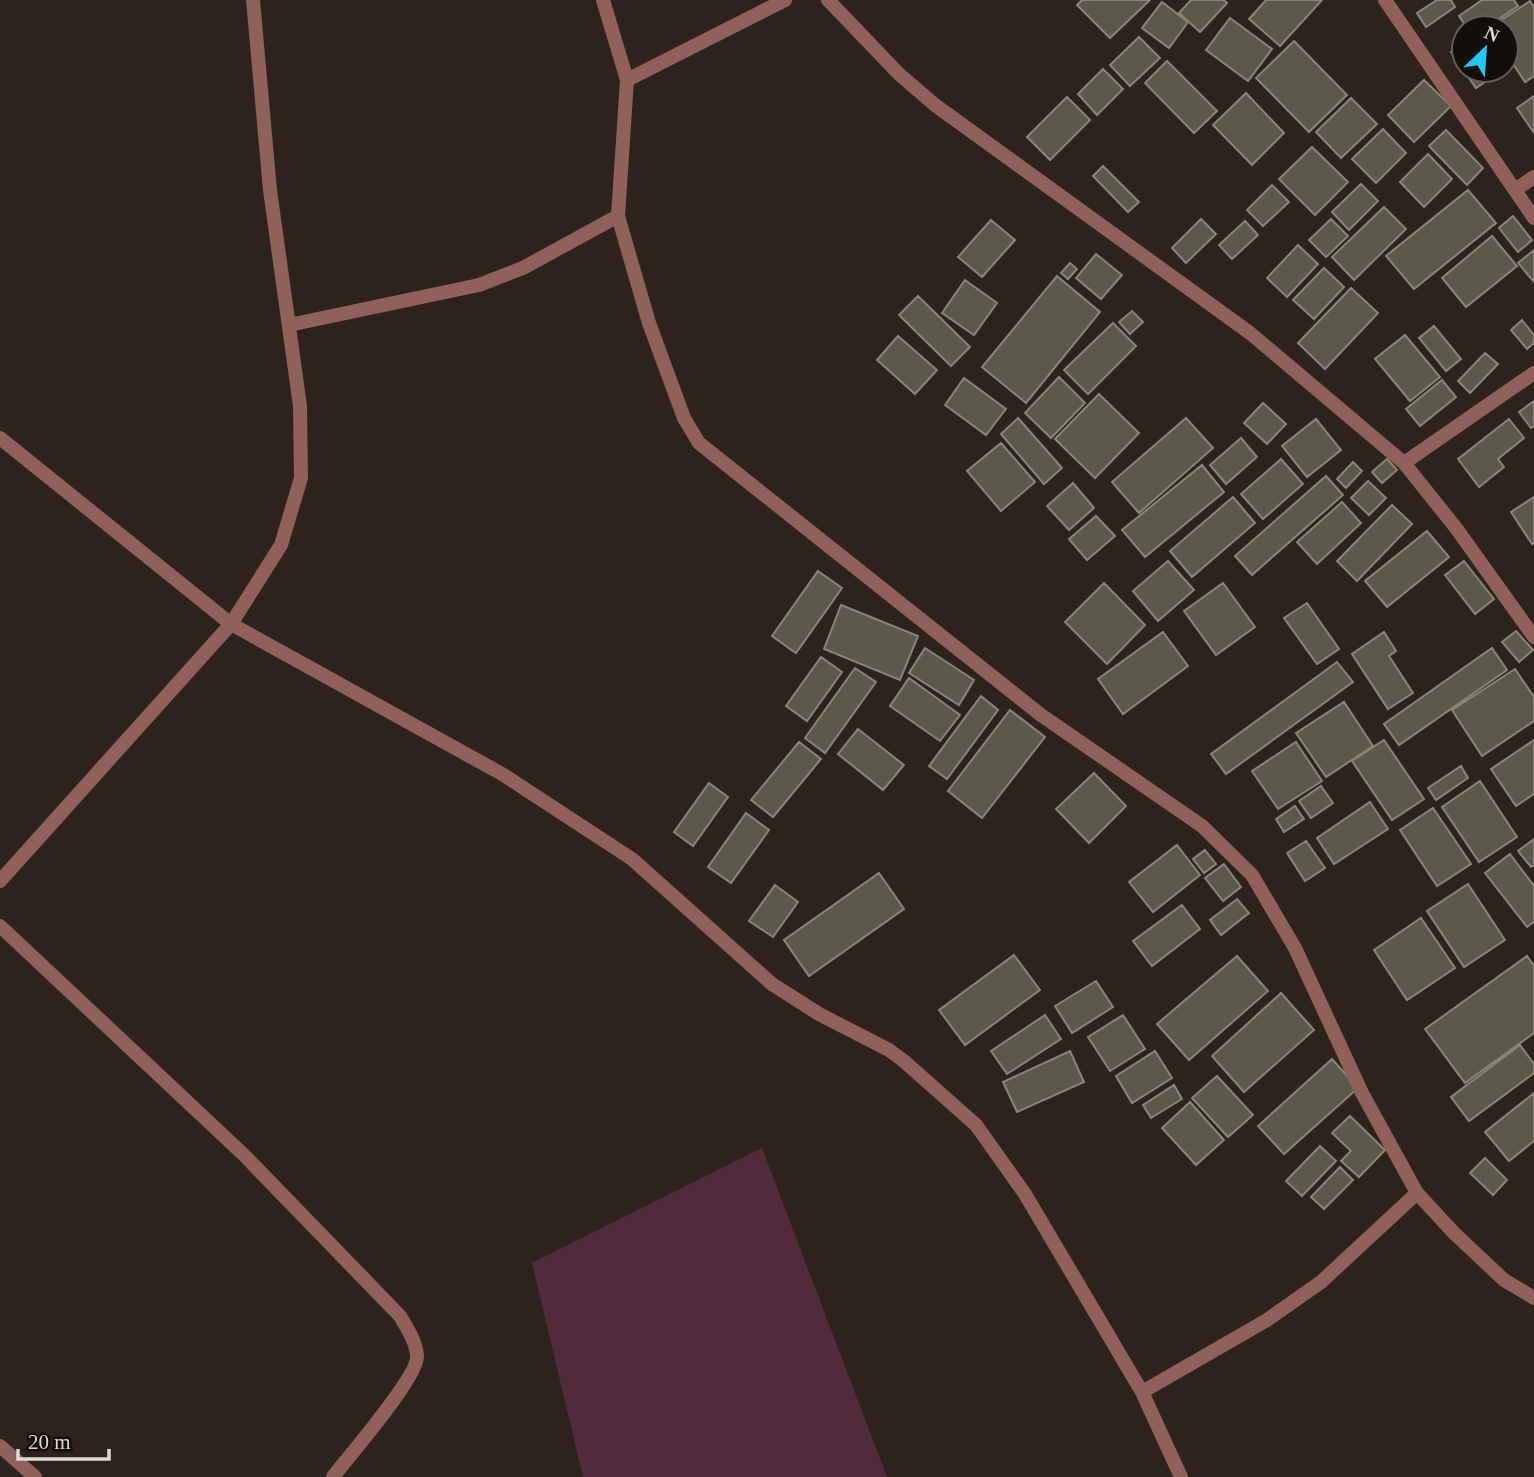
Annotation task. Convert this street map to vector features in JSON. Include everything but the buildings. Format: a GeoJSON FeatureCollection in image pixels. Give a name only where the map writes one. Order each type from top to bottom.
{"type":"FeatureCollection","features":[{"type":"Feature","properties":{"kind":"street"},"geometry":{"type":"LineString","coordinates":[[0,881],[231,624],[281,545],[301,478],[300,406],[270,190],[253,0]]}},
{"type":"Feature","properties":{"kind":"street"},"geometry":{"type":"LineString","coordinates":[[603,0],[627,80],[618,216],[649,323],[684,418],[699,443],[1041,715],[1202,826],[1252,875],[1296,948],[1362,1093],[1417,1193],[1454,1233],[1504,1280],[1534,1298]]}},
{"type":"Feature","properties":{"kind":"street"},"geometry":{"type":"LineString","coordinates":[[627,80],[785,0]]}},
{"type":"Feature","properties":{"kind":"street"},"geometry":{"type":"LineString","coordinates":[[828,0],[899,74],[935,105],[1250,333],[1404,463],[1456,528],[1534,636]]}},
{"type":"Feature","properties":{"kind":"street"},"geometry":{"type":"LineString","coordinates":[[1385,0],[1534,218]]}},
{"type":"Feature","properties":{"kind":"street"},"geometry":{"type":"LineString","coordinates":[[1515,190],[1534,177]]}},
{"type":"Feature","properties":{"kind":"street"},"geometry":{"type":"LineString","coordinates":[[289,326],[479,285],[523,268],[618,216]]}},
{"type":"Feature","properties":{"kind":"street"},"geometry":{"type":"LineString","coordinates":[[1404,463],[1534,373]]}},
{"type":"Feature","properties":{"kind":"street"},"geometry":{"type":"LineString","coordinates":[[0,438],[231,624],[502,774],[632,859],[772,984],[819,1014],[889,1050],[905,1062],[976,1125],[1026,1194],[1142,1392],[1181,1477]]}},
{"type":"Feature","properties":{"kind":"street"},"geometry":{"type":"LineString","coordinates":[[0,926],[244,1155],[400,1316],[412,1337],[418,1359],[408,1381],[333,1477]]}},
{"type":"Feature","properties":{"kind":"street"},"geometry":{"type":"LineString","coordinates":[[1142,1392],[1267,1320],[1321,1282],[1417,1193]]}},
{"type":"Feature","properties":{"kind":"street"},"geometry":{"type":"LineString","coordinates":[[0,1446],[35,1477]]}},
{"type":"Feature","properties":{"kind":"shaded area"},"geometry":{"type":"Polygon","coordinates":[[[762,1148],[887,1477],[583,1477],[532,1263],[762,1148]]]}}]}
